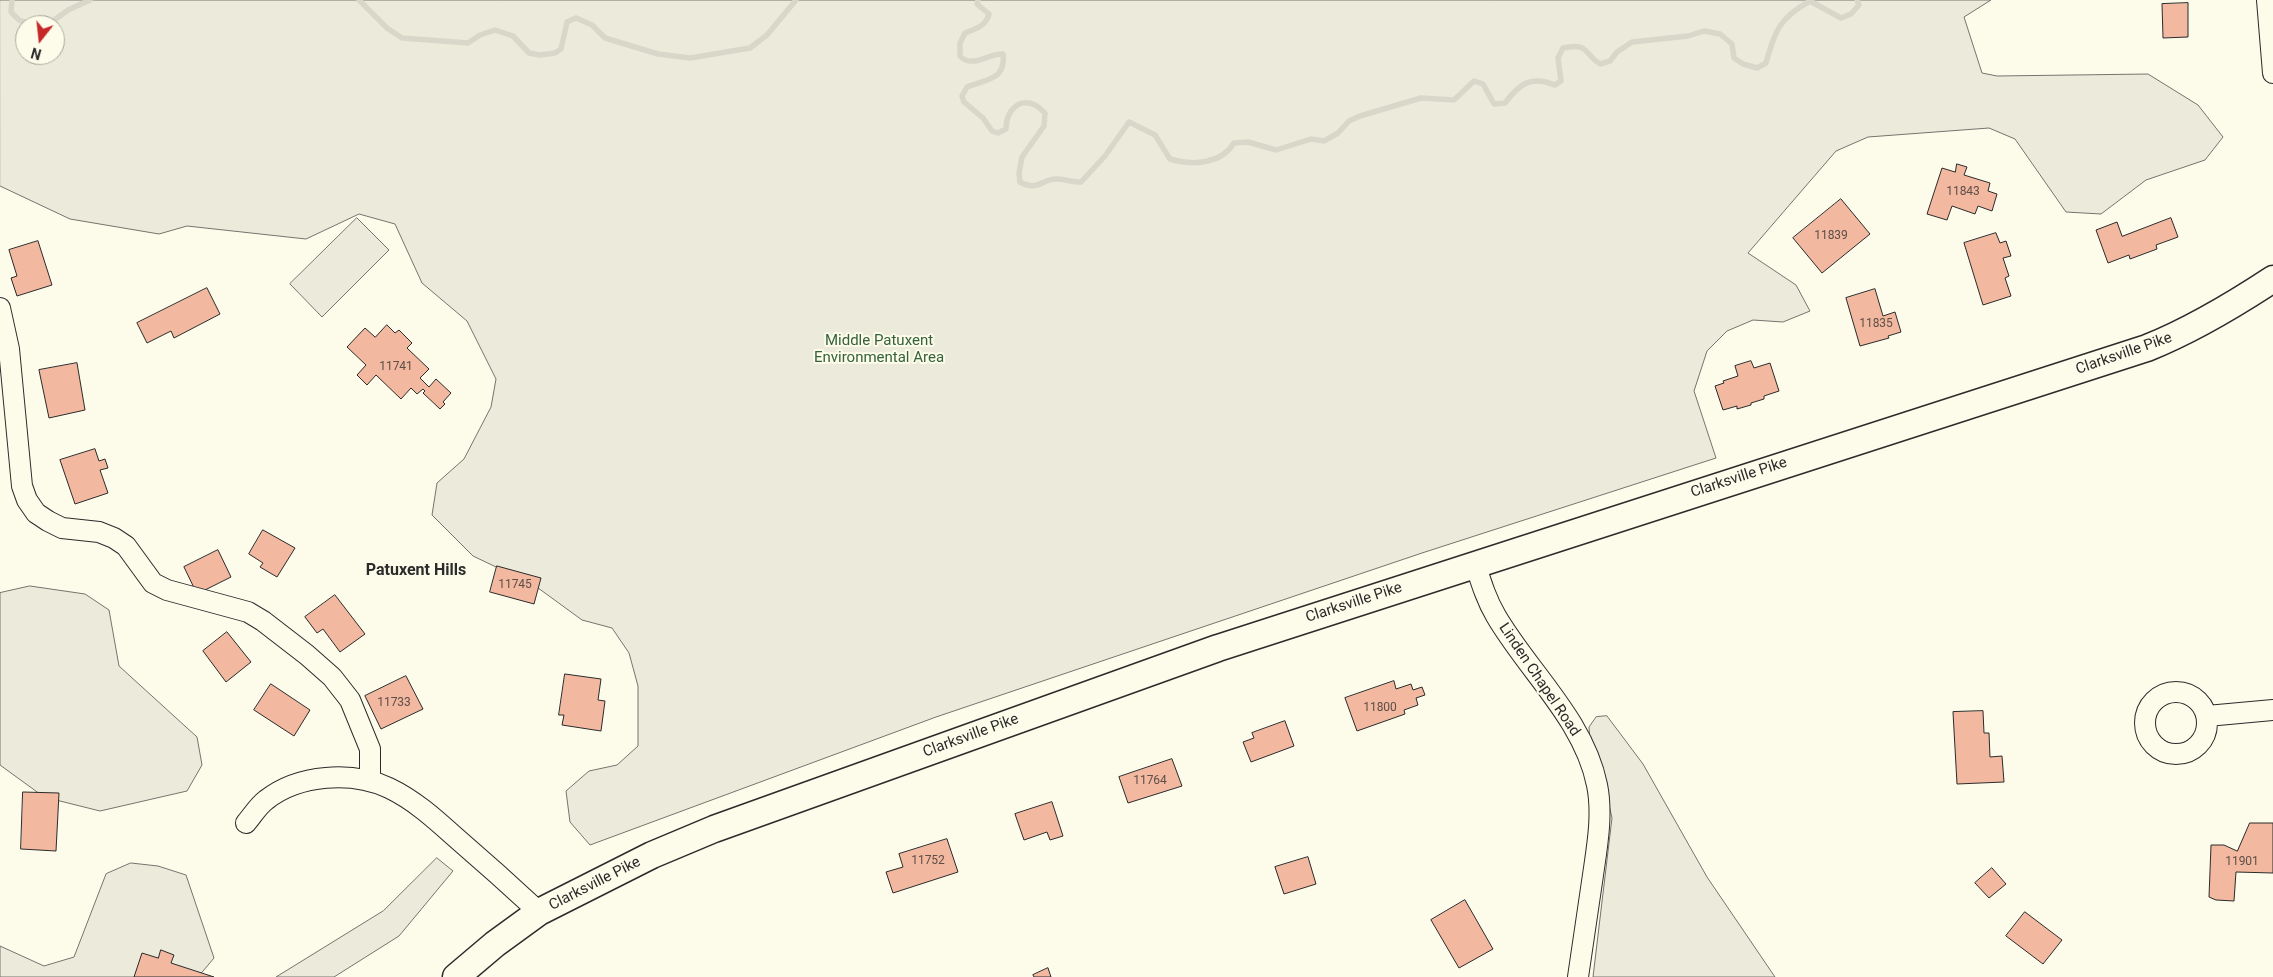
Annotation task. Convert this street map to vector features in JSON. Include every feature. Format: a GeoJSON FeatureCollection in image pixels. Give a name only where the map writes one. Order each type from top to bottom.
{"type":"FeatureCollection","features":[{"type":"Feature","properties":{"kind":"main road","name":"Clarksville Pike"},"geometry":{"type":"LineString","coordinates":[[456,977],[495,944],[539,912],[652,855],[714,829],[1218,648],[2147,348],[2208,320],[2273,279]]}},
{"type":"Feature","properties":{"kind":"street"},"geometry":{"type":"LineString","coordinates":[[2267,0],[2273,72]]}},
{"type":"Feature","properties":{"kind":"street"},"geometry":{"type":"LineString","coordinates":[[0,308],[9,349],[22,486],[27,500],[36,513],[62,528],[99,532],[114,538],[126,546],[153,582],[167,590],[248,612],[263,621],[307,655],[332,677],[350,700],[370,749],[370,781]]}},
{"type":"Feature","properties":{"kind":"street","name":"Linden Chapel Road"},"geometry":{"type":"LineString","coordinates":[[1475,564],[1485,595],[1497,618],[1576,733],[1588,757],[1597,785],[1599,818],[1597,848],[1578,977]]}},
{"type":"Feature","properties":{"kind":"street"},"geometry":{"type":"LineString","coordinates":[[2207,716],[2273,710]]}},
{"type":"Feature","properties":{"kind":"street"},"geometry":{"type":"LineString","coordinates":[[246,823],[264,801],[291,785],[330,778],[370,781],[390,789],[426,812],[500,875],[539,912]]}},
{"type":"Feature","properties":{"kind":"green space","name":"Middle Patuxent Environmental Area"},"geometry":{"type":"Polygon","coordinates":[[[0,0],[1991,0],[1964,17],[1982,73],[1997,76],[2148,74],[2198,105],[2223,137],[2205,160],[2146,180],[2101,214],[2066,212],[2015,139],[1989,128],[1868,137],[1836,151],[1748,253],[1796,285],[1810,311],[1783,322],[1753,320],[1727,331],[1707,351],[1694,391],[1716,458],[1422,553],[936,717],[590,845],[570,822],[566,791],[589,771],[617,765],[638,746],[638,686],[629,653],[612,628],[582,620],[534,585],[473,556],[432,515],[437,483],[464,459],[491,407],[496,379],[467,321],[422,283],[395,224],[359,214],[306,239],[187,226],[159,234],[70,219],[0,186],[0,0]]]}},
{"type":"Feature","properties":{"kind":"green space"},"geometry":{"type":"Polygon","coordinates":[[[357,218],[389,250],[322,317],[290,284],[357,218]]]}},
{"type":"Feature","properties":{"kind":"green space"},"geometry":{"type":"Polygon","coordinates":[[[30,586],[85,594],[109,610],[119,666],[197,737],[202,765],[187,791],[100,811],[44,797],[0,765],[0,593],[30,586]]]}},
{"type":"Feature","properties":{"kind":"green space"},"geometry":{"type":"Polygon","coordinates":[[[1607,716],[1643,764],[1707,877],[1775,977],[1593,977],[1612,818],[1601,770],[1590,743],[1589,727],[1596,717],[1607,716]]]}},
{"type":"Feature","properties":{"kind":"green space"},"geometry":{"type":"Polygon","coordinates":[[[437,858],[453,871],[399,936],[334,977],[276,977],[383,911],[437,858]]]}},
{"type":"Feature","properties":{"kind":"green space"},"geometry":{"type":"Polygon","coordinates":[[[131,863],[158,866],[186,875],[214,958],[198,977],[0,977],[0,946],[44,966],[74,957],[106,874],[131,863]]]}},
{"type":"Feature","properties":{"kind":"building"},"geometry":{"type":"Polygon","coordinates":[[[2188,3],[2188,37],[2163,38],[2162,4],[2188,3]]]}},
{"type":"Feature","properties":{"kind":"building"},"geometry":{"type":"Polygon","coordinates":[[[1957,164],[1967,167],[1964,175],[1990,183],[1988,191],[1997,194],[1992,211],[1978,206],[1975,214],[1952,206],[1947,220],[1927,214],[1942,168],[1955,172],[1957,164]]]}},
{"type":"Feature","properties":{"kind":"building"},"geometry":{"type":"Polygon","coordinates":[[[1841,199],[1870,234],[1822,273],[1793,238],[1841,199]]]}},
{"type":"Feature","properties":{"kind":"building"},"geometry":{"type":"Polygon","coordinates":[[[2171,218],[2178,237],[2156,245],[2157,249],[2130,259],[2129,255],[2108,263],[2096,230],[2117,222],[2122,236],[2171,218]]]}},
{"type":"Feature","properties":{"kind":"building"},"geometry":{"type":"Polygon","coordinates":[[[1996,233],[2000,243],[2006,241],[2011,256],[2003,258],[2009,276],[2005,278],[2011,296],[1983,305],[1964,243],[1996,233]]]}},
{"type":"Feature","properties":{"kind":"building"},"geometry":{"type":"Polygon","coordinates":[[[38,241],[52,285],[17,296],[11,278],[17,276],[9,250],[38,241]]]}},
{"type":"Feature","properties":{"kind":"building"},"geometry":{"type":"Polygon","coordinates":[[[207,288],[220,314],[174,338],[171,331],[147,343],[137,323],[207,288]]]}},
{"type":"Feature","properties":{"kind":"building"},"geometry":{"type":"Polygon","coordinates":[[[1875,289],[1883,316],[1895,312],[1901,332],[1888,336],[1889,338],[1860,346],[1846,298],[1875,289]]]}},
{"type":"Feature","properties":{"kind":"building"},"geometry":{"type":"Polygon","coordinates":[[[387,325],[395,333],[399,330],[412,343],[407,348],[429,369],[420,378],[429,387],[436,379],[451,393],[440,409],[423,393],[425,391],[423,389],[417,394],[411,388],[401,399],[376,375],[367,385],[357,375],[366,365],[347,347],[365,328],[375,337],[387,325]]]}},
{"type":"Feature","properties":{"kind":"building"},"geometry":{"type":"Polygon","coordinates":[[[1751,361],[1754,368],[1770,363],[1779,391],[1764,396],[1764,399],[1751,403],[1751,405],[1723,410],[1715,386],[1738,376],[1735,366],[1751,361]]]}},
{"type":"Feature","properties":{"kind":"building"},"geometry":{"type":"Polygon","coordinates":[[[77,363],[85,410],[49,418],[39,370],[77,363]]]}},
{"type":"Feature","properties":{"kind":"building"},"geometry":{"type":"Polygon","coordinates":[[[95,449],[99,461],[105,459],[108,468],[100,470],[108,493],[75,504],[60,460],[95,449]]]}},
{"type":"Feature","properties":{"kind":"building"},"geometry":{"type":"Polygon","coordinates":[[[263,530],[295,548],[277,577],[260,567],[263,563],[249,554],[263,530]]]}},
{"type":"Feature","properties":{"kind":"building"},"geometry":{"type":"Polygon","coordinates":[[[218,550],[231,577],[197,594],[184,567],[218,550]]]}},
{"type":"Feature","properties":{"kind":"building"},"geometry":{"type":"Polygon","coordinates":[[[497,566],[541,578],[534,604],[490,592],[497,566]]]}},
{"type":"Feature","properties":{"kind":"building"},"geometry":{"type":"Polygon","coordinates":[[[335,595],[365,634],[340,652],[323,629],[317,633],[305,617],[335,595]]]}},
{"type":"Feature","properties":{"kind":"building"},"geometry":{"type":"Polygon","coordinates":[[[227,632],[251,662],[226,682],[203,651],[227,632]]]}},
{"type":"Feature","properties":{"kind":"building"},"geometry":{"type":"Polygon","coordinates":[[[565,674],[601,679],[598,700],[605,701],[601,731],[562,725],[564,715],[559,715],[565,674]]]}},
{"type":"Feature","properties":{"kind":"building"},"geometry":{"type":"Polygon","coordinates":[[[406,676],[423,709],[381,729],[365,696],[406,676]]]}},
{"type":"Feature","properties":{"kind":"building"},"geometry":{"type":"Polygon","coordinates":[[[1394,681],[1396,689],[1411,684],[1413,690],[1422,687],[1425,695],[1416,698],[1418,705],[1404,710],[1405,714],[1357,731],[1345,698],[1394,681]]]}},
{"type":"Feature","properties":{"kind":"building"},"geometry":{"type":"Polygon","coordinates":[[[271,684],[310,710],[294,736],[254,710],[271,684]]]}},
{"type":"Feature","properties":{"kind":"building"},"geometry":{"type":"Polygon","coordinates":[[[1983,711],[1984,733],[1989,733],[1990,757],[2002,756],[2004,782],[1957,784],[1953,712],[1983,711]]]}},
{"type":"Feature","properties":{"kind":"building"},"geometry":{"type":"Polygon","coordinates":[[[1285,721],[1294,746],[1251,762],[1243,742],[1254,738],[1252,733],[1285,721]]]}},
{"type":"Feature","properties":{"kind":"building"},"geometry":{"type":"Polygon","coordinates":[[[1172,759],[1182,786],[1128,803],[1119,777],[1172,759]]]}},
{"type":"Feature","properties":{"kind":"building"},"geometry":{"type":"Polygon","coordinates":[[[23,792],[59,793],[56,851],[21,849],[23,792]]]}},
{"type":"Feature","properties":{"kind":"building"},"geometry":{"type":"Polygon","coordinates":[[[1052,802],[1063,836],[1050,840],[1047,832],[1024,840],[1015,814],[1052,802]]]}},
{"type":"Feature","properties":{"kind":"building"},"geometry":{"type":"Polygon","coordinates":[[[2250,823],[2273,823],[2273,873],[2236,872],[2234,901],[2216,900],[2209,897],[2211,845],[2224,845],[2237,851],[2250,823]]]}},
{"type":"Feature","properties":{"kind":"building"},"geometry":{"type":"Polygon","coordinates":[[[947,839],[958,872],[893,893],[886,872],[903,867],[899,854],[947,839]]]}},
{"type":"Feature","properties":{"kind":"building"},"geometry":{"type":"Polygon","coordinates":[[[1308,857],[1316,884],[1284,894],[1275,867],[1308,857]]]}},
{"type":"Feature","properties":{"kind":"building"},"geometry":{"type":"Polygon","coordinates":[[[1992,868],[2006,884],[1989,898],[1975,883],[1992,868]]]}},
{"type":"Feature","properties":{"kind":"building"},"geometry":{"type":"Polygon","coordinates":[[[1465,900],[1493,949],[1459,968],[1431,920],[1465,900]]]}},
{"type":"Feature","properties":{"kind":"building"},"geometry":{"type":"Polygon","coordinates":[[[2025,912],[2062,940],[2043,964],[2006,936],[2025,912]]]}},
{"type":"Feature","properties":{"kind":"building"},"geometry":{"type":"Polygon","coordinates":[[[161,950],[174,955],[171,963],[214,977],[134,977],[142,953],[158,958],[161,950]]]}},
{"type":"Feature","properties":{"kind":"building"},"geometry":{"type":"Polygon","coordinates":[[[1048,968],[1051,977],[1034,977],[1033,975],[1048,968]]]}},
{"type":"Feature","properties":{"kind":"waterway"},"geometry":{"type":"LineString","coordinates":[[12,0],[11,12],[19,20],[33,25],[49,24],[68,10],[90,0]]}},
{"type":"Feature","properties":{"kind":"waterway"},"geometry":{"type":"LineString","coordinates":[[359,0],[387,28],[402,38],[468,43],[480,35],[495,30],[513,36],[529,53],[540,55],[555,53],[561,49],[567,22],[576,18],[592,25],[605,38],[658,54],[690,58],[750,48],[767,35],[796,0]]}},
{"type":"Feature","properties":{"kind":"waterway"},"geometry":{"type":"LineString","coordinates":[[978,0],[977,4],[989,14],[988,18],[977,28],[965,33],[960,43],[960,56],[965,60],[975,61],[1003,54],[1003,63],[998,74],[988,80],[967,87],[962,96],[964,102],[983,118],[992,131],[998,133],[1006,129],[1010,112],[1018,105],[1029,103],[1037,106],[1045,113],[1044,126],[1022,157],[1019,173],[1020,182],[1031,186],[1056,179],[1081,182],[1105,156],[1129,122],[1155,135],[1170,159],[1197,163],[1206,162],[1222,155],[1234,143],[1248,142],[1276,150],[1311,139],[1324,141],[1338,133],[1349,121],[1360,116],[1421,98],[1454,100],[1474,81],[1483,84],[1494,104],[1505,103],[1515,91],[1526,83],[1539,81],[1555,85],[1561,81],[1558,58],[1563,48],[1582,48],[1600,64],[1610,61],[1617,52],[1632,42],[1688,36],[1704,31],[1720,34],[1732,44],[1734,58],[1743,64],[1757,68],[1766,63],[1772,42],[1780,26],[1791,13],[1810,1],[1841,18],[1851,14],[1859,5],[1857,0]]}},
{"type":"Feature","properties":{"kind":"district","name":"Patuxent Hills"},"geometry":{"type":"Point","coordinates":[416,571]}}]}
